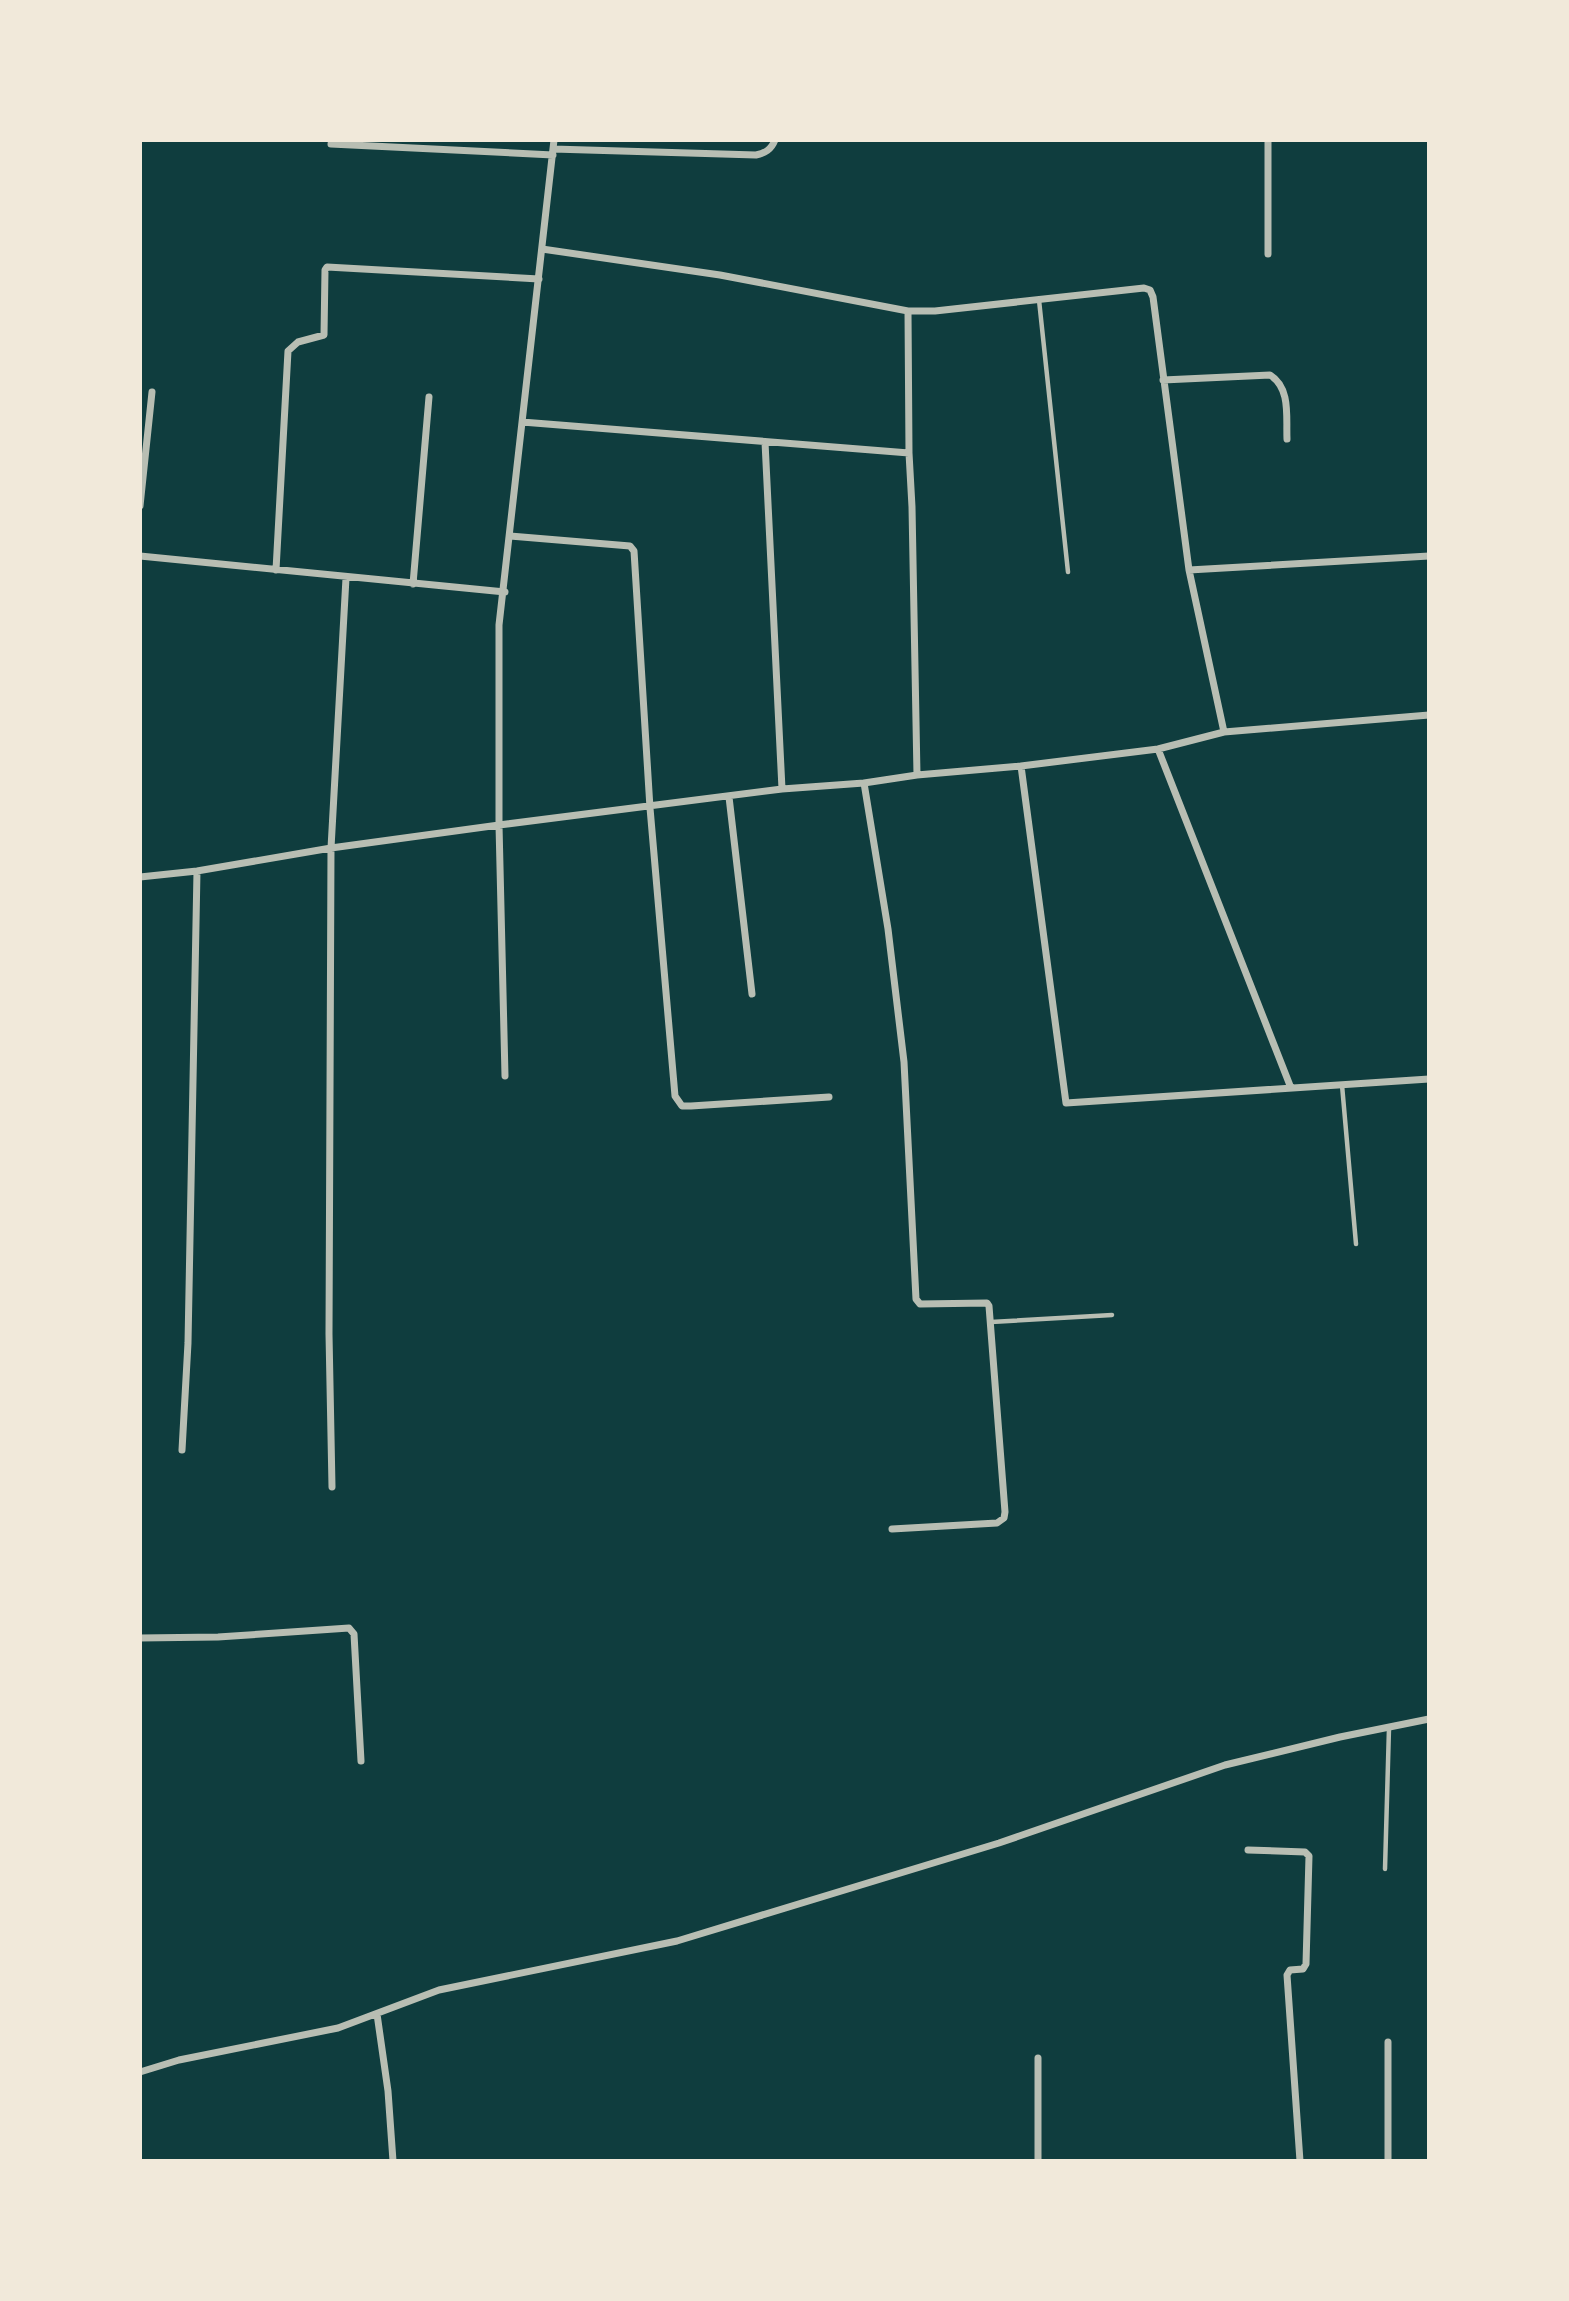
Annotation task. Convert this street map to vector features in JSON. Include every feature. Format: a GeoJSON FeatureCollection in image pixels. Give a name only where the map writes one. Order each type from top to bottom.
{"type":"FeatureCollection","features":[{"type":"Feature","properties":{"kind":"street"},"geometry":{"type":"LineString","coordinates":[[505,1076],[499,825],[499,625],[505,592],[554,140]]}},
{"type":"Feature","properties":{"kind":"street"},"geometry":{"type":"LineString","coordinates":[[331,144],[553,152],[755,155],[765,153],[775,140]]}},
{"type":"Feature","properties":{"kind":"street"},"geometry":{"type":"LineString","coordinates":[[1268,140],[1268,254]]}},
{"type":"Feature","properties":{"kind":"street"},"geometry":{"type":"LineString","coordinates":[[542,249],[708,273],[908,311],[935,311],[1144,288],[1150,290],[1153,296],[1189,570],[1223,732]]}},
{"type":"Feature","properties":{"kind":"street"},"geometry":{"type":"LineString","coordinates":[[276,570],[288,351],[298,342],[324,335],[327,267],[539,279]]}},
{"type":"Feature","properties":{"kind":"street"},"geometry":{"type":"LineString","coordinates":[[908,311],[917,775]]}},
{"type":"Feature","properties":{"kind":"street"},"geometry":{"type":"LineString","coordinates":[[1163,380],[1270,375],[1279,381],[1284,390],[1287,439]]}},
{"type":"Feature","properties":{"kind":"street"},"geometry":{"type":"LineString","coordinates":[[140,506],[152,392]]}},
{"type":"Feature","properties":{"kind":"street"},"geometry":{"type":"LineString","coordinates":[[413,584],[429,397]]}},
{"type":"Feature","properties":{"kind":"street"},"geometry":{"type":"LineString","coordinates":[[522,422],[909,453]]}},
{"type":"Feature","properties":{"kind":"street"},"geometry":{"type":"LineString","coordinates":[[765,442],[782,789]]}},
{"type":"Feature","properties":{"kind":"street"},"geometry":{"type":"LineString","coordinates":[[510,536],[633,548],[650,808],[675,1096],[678,1102],[682,1106],[691,1107],[829,1097]]}},
{"type":"Feature","properties":{"kind":"street"},"geometry":{"type":"LineString","coordinates":[[140,556],[505,592]]}},
{"type":"Feature","properties":{"kind":"street"},"geometry":{"type":"LineString","coordinates":[[1189,570],[1429,556]]}},
{"type":"Feature","properties":{"kind":"street"},"geometry":{"type":"LineString","coordinates":[[332,1487],[329,1334],[331,849],[346,578]]}},
{"type":"Feature","properties":{"kind":"street"},"geometry":{"type":"LineString","coordinates":[[140,877],[197,871],[499,825],[650,808],[782,789],[864,783],[1158,749],[1223,732],[1429,715]]}},
{"type":"Feature","properties":{"kind":"street"},"geometry":{"type":"LineString","coordinates":[[1158,749],[1290,1088]]}},
{"type":"Feature","properties":{"kind":"street"},"geometry":{"type":"LineString","coordinates":[[1021,766],[1066,1103],[1429,1079]]}},
{"type":"Feature","properties":{"kind":"street"},"geometry":{"type":"LineString","coordinates":[[864,783],[888,929],[904,1062],[916,1299],[920,1304],[987,1303],[989,1306],[1005,1512],[1004,1518],[996,1523],[892,1529]]}},
{"type":"Feature","properties":{"kind":"street"},"geometry":{"type":"LineString","coordinates":[[729,797],[752,994]]}},
{"type":"Feature","properties":{"kind":"street"},"geometry":{"type":"LineString","coordinates":[[183,1450],[188,1343],[197,871]]}},
{"type":"Feature","properties":{"kind":"street"},"geometry":{"type":"LineString","coordinates":[[140,1638],[218,1637],[349,1628],[354,1634],[361,1761]]}},
{"type":"Feature","properties":{"kind":"street"},"geometry":{"type":"LineString","coordinates":[[140,2072],[178,2060],[338,2028],[439,1990],[677,1941],[999,1843],[1225,1765],[1429,1718]]}},
{"type":"Feature","properties":{"kind":"street"},"geometry":{"type":"LineString","coordinates":[[1248,1850],[1305,1852],[1310,1856],[1306,1964],[1303,1969],[1290,1970],[1287,1975],[1300,2161]]}},
{"type":"Feature","properties":{"kind":"street"},"geometry":{"type":"LineString","coordinates":[[377,2014],[388,2091],[393,2161]]}},
{"type":"Feature","properties":{"kind":"street"},"geometry":{"type":"LineString","coordinates":[[1388,2042],[1388,2161]]}},
{"type":"Feature","properties":{"kind":"street"},"geometry":{"type":"LineString","coordinates":[[1038,2058],[1038,2161]]}},
{"type":"Feature","properties":{"kind":"lane"},"geometry":{"type":"LineString","coordinates":[[1039,300],[1068,572]]}},
{"type":"Feature","properties":{"kind":"lane"},"geometry":{"type":"LineString","coordinates":[[1342,1084],[1356,1244]]}},
{"type":"Feature","properties":{"kind":"lane"},"geometry":{"type":"LineString","coordinates":[[990,1322],[1112,1315]]}},
{"type":"Feature","properties":{"kind":"lane"},"geometry":{"type":"LineString","coordinates":[[1385,1869],[1389,1727]]}}]}
